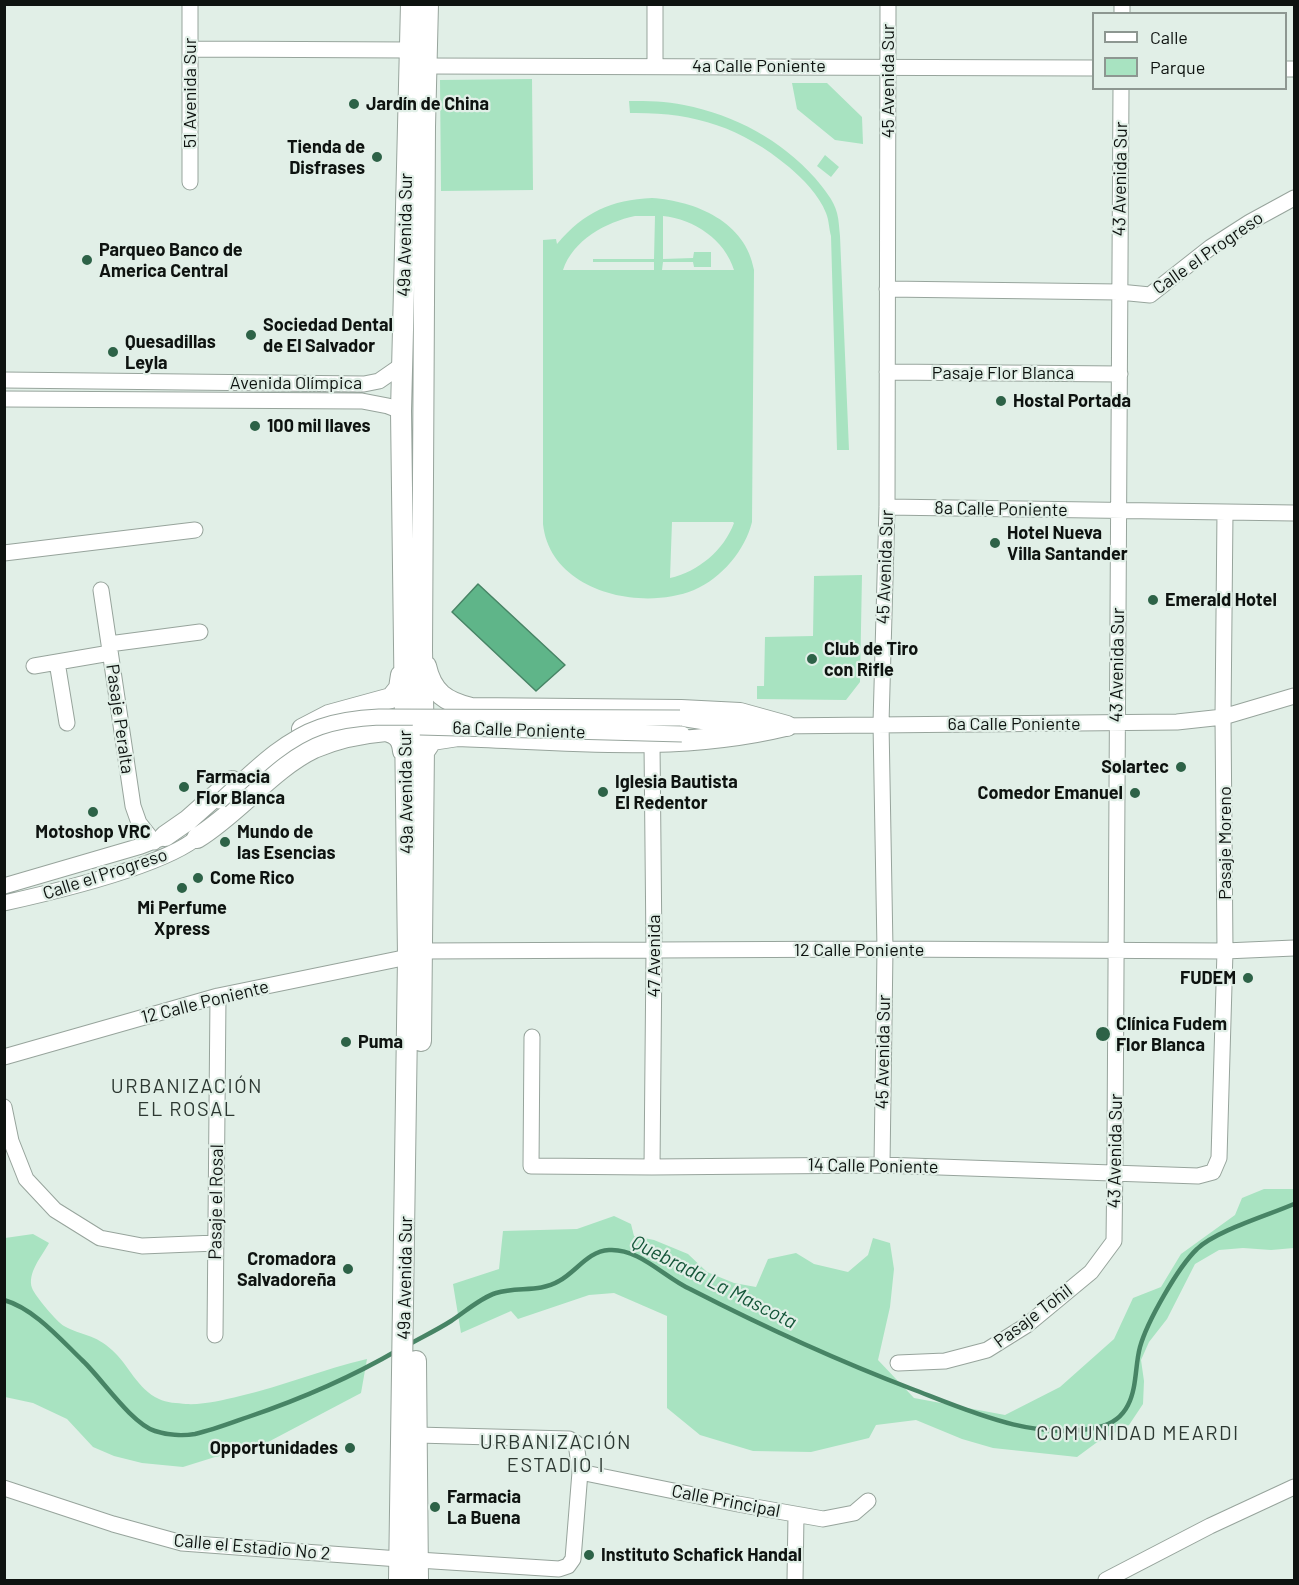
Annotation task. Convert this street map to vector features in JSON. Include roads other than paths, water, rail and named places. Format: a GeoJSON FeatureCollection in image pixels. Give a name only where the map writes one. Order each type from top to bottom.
{"type":"FeatureCollection","features":[{"type":"Feature","properties":{"kind":"main road","name":"49a Avenida Sur"},"geometry":{"type":"LineString","coordinates":[[411,4],[401,411],[405,766],[416,954]]}},
{"type":"Feature","properties":{"kind":"main road","name":"49a Avenida Sur"},"geometry":{"type":"LineString","coordinates":[[418,1581],[409,1559],[403,1362],[410,1311],[416,954],[424,752],[422,650],[425,66],[428,4]]}},
{"type":"Feature","properties":{"kind":"main road"},"geometry":{"type":"LineString","coordinates":[[422,650],[433,685],[453,704],[471,708],[681,710],[740,713],[787,726]]}},
{"type":"Feature","properties":{"kind":"main road"},"geometry":{"type":"LineString","coordinates":[[160,839],[208,804],[263,754],[285,740],[329,716],[391,698],[399,688],[404,658]]}},
{"type":"Feature","properties":{"kind":"main road"},"geometry":{"type":"LineString","coordinates":[[373,732],[378,730],[385,721],[384,711],[377,702]]}},
{"type":"Feature","properties":{"kind":"main road"},"geometry":{"type":"LineString","coordinates":[[453,704],[445,713],[445,725],[448,730],[458,736]]}},
{"type":"Feature","properties":{"kind":"main road"},"geometry":{"type":"LineString","coordinates":[[424,752],[432,740],[458,736],[651,744],[740,735],[787,726]]}},
{"type":"Feature","properties":{"kind":"main road"},"geometry":{"type":"LineString","coordinates":[[197,838],[219,825],[302,755],[326,743],[373,732],[393,732],[402,743],[405,766]]}},
{"type":"Feature","properties":{"kind":"main road","name":"49a Avenida Sur"},"geometry":{"type":"LineString","coordinates":[[399,1581],[409,1559],[417,1435],[416,1344],[410,1311]]}},
{"type":"Feature","properties":{"kind":"street","name":"51 Avenida Sur"},"geometry":{"type":"LineString","coordinates":[[190,4],[190,182]]}},
{"type":"Feature","properties":{"kind":"street"},"geometry":{"type":"LineString","coordinates":[[655,4],[656,65]]}},
{"type":"Feature","properties":{"kind":"street","name":"45 Avenida Sur"},"geometry":{"type":"LineString","coordinates":[[882,1165],[885,949],[880,723],[887,507],[888,4]]}},
{"type":"Feature","properties":{"kind":"street"},"geometry":{"type":"LineString","coordinates":[[191,49],[409,50]]}},
{"type":"Feature","properties":{"kind":"street","name":"4a Calle Poniente"},"geometry":{"type":"LineString","coordinates":[[425,66],[1092,68]]}},
{"type":"Feature","properties":{"kind":"street","name":"43 Avenida Sur"},"geometry":{"type":"LineString","coordinates":[[1114,1241],[1118,951],[1116,724],[1120,511],[1121,90]]}},
{"type":"Feature","properties":{"kind":"street","name":"Calle el Progreso"},"geometry":{"type":"LineString","coordinates":[[1119,292],[1150,295],[1211,247],[1294,198]]}},
{"type":"Feature","properties":{"kind":"street"},"geometry":{"type":"LineString","coordinates":[[887,289],[1119,292]]}},
{"type":"Feature","properties":{"kind":"street","name":"Avenida Olímpica"},"geometry":{"type":"LineString","coordinates":[[4,380],[364,384],[379,381],[402,365]]}},
{"type":"Feature","properties":{"kind":"street","name":"Pasaje Flor Blanca"},"geometry":{"type":"LineString","coordinates":[[887,372],[1120,374]]}},
{"type":"Feature","properties":{"kind":"street","name":"Avenida Olímpica"},"geometry":{"type":"LineString","coordinates":[[4,399],[362,401],[379,403],[401,411]]}},
{"type":"Feature","properties":{"kind":"street","name":"8a Calle Poniente"},"geometry":{"type":"LineString","coordinates":[[887,507],[1294,513]]}},
{"type":"Feature","properties":{"kind":"street","name":"Pasaje Moreno"},"geometry":{"type":"LineString","coordinates":[[1213,1172],[1219,1158],[1225,951],[1223,717],[1225,512]]}},
{"type":"Feature","properties":{"kind":"street"},"geometry":{"type":"LineString","coordinates":[[4,553],[195,530]]}},
{"type":"Feature","properties":{"kind":"street","name":"Pasaje Peralta"},"geometry":{"type":"LineString","coordinates":[[101,590],[133,806],[139,823],[160,839]]}},
{"type":"Feature","properties":{"kind":"street"},"geometry":{"type":"LineString","coordinates":[[34,666],[200,632]]}},
{"type":"Feature","properties":{"kind":"street"},"geometry":{"type":"LineString","coordinates":[[57,662],[67,723]]}},
{"type":"Feature","properties":{"kind":"street","name":"6a Calle Poniente"},"geometry":{"type":"LineString","coordinates":[[415,722],[680,718],[730,726],[880,723],[1116,724],[1177,722],[1223,717],[1294,696]]}},
{"type":"Feature","properties":{"kind":"street","name":"Calle el Progreso"},"geometry":{"type":"LineString","coordinates":[[4,903],[123,872],[172,853],[197,838],[223,804],[277,752],[318,727],[360,718],[415,722]]}},
{"type":"Feature","properties":{"kind":"street","name":"6a Calle Poniente"},"geometry":{"type":"LineString","coordinates":[[415,722],[682,734],[730,726]]}},
{"type":"Feature","properties":{"kind":"street","name":"47 Avenida"},"geometry":{"type":"LineString","coordinates":[[651,744],[654,951],[652,1167]]}},
{"type":"Feature","properties":{"kind":"street","name":"Calle el Progreso"},"geometry":{"type":"LineString","coordinates":[[4,886],[160,839],[223,804]]}},
{"type":"Feature","properties":{"kind":"street","name":"12 Calle Poniente"},"geometry":{"type":"LineString","coordinates":[[4,1057],[218,996],[416,954],[885,949],[1225,951],[1294,948]]}},
{"type":"Feature","properties":{"kind":"street","name":"Pasaje el Rosal"},"geometry":{"type":"LineString","coordinates":[[215,1335],[218,996]]}},
{"type":"Feature","properties":{"kind":"street","name":"14 Calle Poniente"},"geometry":{"type":"LineString","coordinates":[[532,1037],[531,1166],[882,1165],[1198,1176],[1213,1172]]}},
{"type":"Feature","properties":{"kind":"street"},"geometry":{"type":"LineString","coordinates":[[4,1107],[10,1142],[26,1179],[55,1210],[100,1238],[142,1246],[216,1243]]}},
{"type":"Feature","properties":{"kind":"street","name":"Pasaje Tohil"},"geometry":{"type":"LineString","coordinates":[[898,1363],[945,1361],[987,1350],[1027,1325],[1091,1272],[1114,1241]]}},
{"type":"Feature","properties":{"kind":"street"},"geometry":{"type":"LineString","coordinates":[[417,1435],[569,1439],[576,1443],[580,1472]]}},
{"type":"Feature","properties":{"kind":"street","name":"Calle el Estadio No 2"},"geometry":{"type":"LineString","coordinates":[[4,1488],[113,1524],[182,1543],[559,1569],[568,1566],[573,1559],[580,1472]]}},
{"type":"Feature","properties":{"kind":"street","name":"Calle Principal"},"geometry":{"type":"LineString","coordinates":[[580,1472],[823,1519],[854,1513],[868,1501]]}},
{"type":"Feature","properties":{"kind":"street"},"geometry":{"type":"LineString","coordinates":[[1110,1579],[1210,1526],[1294,1487]]}},
{"type":"Feature","properties":{"kind":"street"},"geometry":{"type":"LineString","coordinates":[[795,1581],[796,1515]]}},
{"type":"Feature","properties":{"kind":"waterway","name":"Quebrada La Mascota"},"geometry":{"type":"LineString","coordinates":[[408,1345],[446,1324],[490,1295],[551,1285],[595,1254],[609,1250],[620,1251],[641,1258],[680,1284],[772,1329],[855,1366],[956,1406],[1003,1422],[1027,1427],[1075,1431],[1108,1424],[1123,1413],[1131,1398],[1138,1354],[1149,1324],[1164,1295],[1189,1257],[1205,1242],[1216,1236],[1294,1204]]}},
{"type":"Feature","properties":{"kind":"waterway","name":"Quebrada La Mascota"},"geometry":{"type":"LineString","coordinates":[[4,1300],[26,1310],[47,1326],[91,1369],[136,1419],[155,1431],[170,1434],[195,1434],[268,1410],[343,1379],[398,1350]]}},
{"type":"Feature","properties":{"kind":"place","name":"Jardín de China"},"geometry":{"type":"Point","coordinates":[354,104]}},
{"type":"Feature","properties":{"kind":"place","name":"Tienda de Disfrases"},"geometry":{"type":"Point","coordinates":[377,157]}},
{"type":"Feature","properties":{"kind":"place","name":"Parqueo Banco de America Central"},"geometry":{"type":"Point","coordinates":[87,260]}},
{"type":"Feature","properties":{"kind":"place","name":"Sociedad Dental de El Salvador"},"geometry":{"type":"Point","coordinates":[251,335]}},
{"type":"Feature","properties":{"kind":"place","name":"Quesadillas Leyla"},"geometry":{"type":"Point","coordinates":[113,352]}},
{"type":"Feature","properties":{"kind":"place","name":"Hostal Portada"},"geometry":{"type":"Point","coordinates":[1001,401]}},
{"type":"Feature","properties":{"kind":"place","name":"100 mil llaves"},"geometry":{"type":"Point","coordinates":[255,426]}},
{"type":"Feature","properties":{"kind":"place","name":"Hotel Nueva Villa Santander"},"geometry":{"type":"Point","coordinates":[995,543]}},
{"type":"Feature","properties":{"kind":"place","name":"Emerald Hotel"},"geometry":{"type":"Point","coordinates":[1153,600]}},
{"type":"Feature","properties":{"kind":"place","name":"Club de Tiro con Rifle"},"geometry":{"type":"Point","coordinates":[812,659]}},
{"type":"Feature","properties":{"kind":"place","name":"Solartec"},"geometry":{"type":"Point","coordinates":[1181,767]}},
{"type":"Feature","properties":{"kind":"place","name":"Farmacia Flor Blanca"},"geometry":{"type":"Point","coordinates":[184,787]}},
{"type":"Feature","properties":{"kind":"place","name":"Iglesia Bautista El Redentor"},"geometry":{"type":"Point","coordinates":[603,792]}},
{"type":"Feature","properties":{"kind":"place","name":"Comedor Emanuel"},"geometry":{"type":"Point","coordinates":[1135,793]}},
{"type":"Feature","properties":{"kind":"place","name":"Motoshop VRC"},"geometry":{"type":"Point","coordinates":[93,812]}},
{"type":"Feature","properties":{"kind":"place","name":"Mundo de las Esencias"},"geometry":{"type":"Point","coordinates":[225,842]}},
{"type":"Feature","properties":{"kind":"place","name":"Come Rico"},"geometry":{"type":"Point","coordinates":[198,878]}},
{"type":"Feature","properties":{"kind":"place","name":"Mi Perfume Xpress"},"geometry":{"type":"Point","coordinates":[182,888]}},
{"type":"Feature","properties":{"kind":"place","name":"FUDEM"},"geometry":{"type":"Point","coordinates":[1248,978]}},
{"type":"Feature","properties":{"kind":"place","name":"Clínica Fudem Flor Blanca"},"geometry":{"type":"Point","coordinates":[1103,1034]}},
{"type":"Feature","properties":{"kind":"place","name":"Puma"},"geometry":{"type":"Point","coordinates":[346,1042]}},
{"type":"Feature","properties":{"kind":"place","name":"Cromadora Salvadoreña"},"geometry":{"type":"Point","coordinates":[348,1269]}},
{"type":"Feature","properties":{"kind":"place","name":"Opportunidades"},"geometry":{"type":"Point","coordinates":[350,1448]}},
{"type":"Feature","properties":{"kind":"place","name":"Farmacia La Buena"},"geometry":{"type":"Point","coordinates":[435,1507]}},
{"type":"Feature","properties":{"kind":"place","name":"Instituto Schafick Handal"},"geometry":{"type":"Point","coordinates":[589,1555]}},
{"type":"Feature","properties":{"kind":"district","name":"URBANIZACIÓN EL ROSAL"},"geometry":{"type":"Point","coordinates":[187,1098]}},
{"type":"Feature","properties":{"kind":"district","name":"COMUNIDAD MEARDI"},"geometry":{"type":"Point","coordinates":[1138,1433]}},
{"type":"Feature","properties":{"kind":"district","name":"URBANIZACIÓN ESTADIO I"},"geometry":{"type":"Point","coordinates":[556,1454]}}]}
